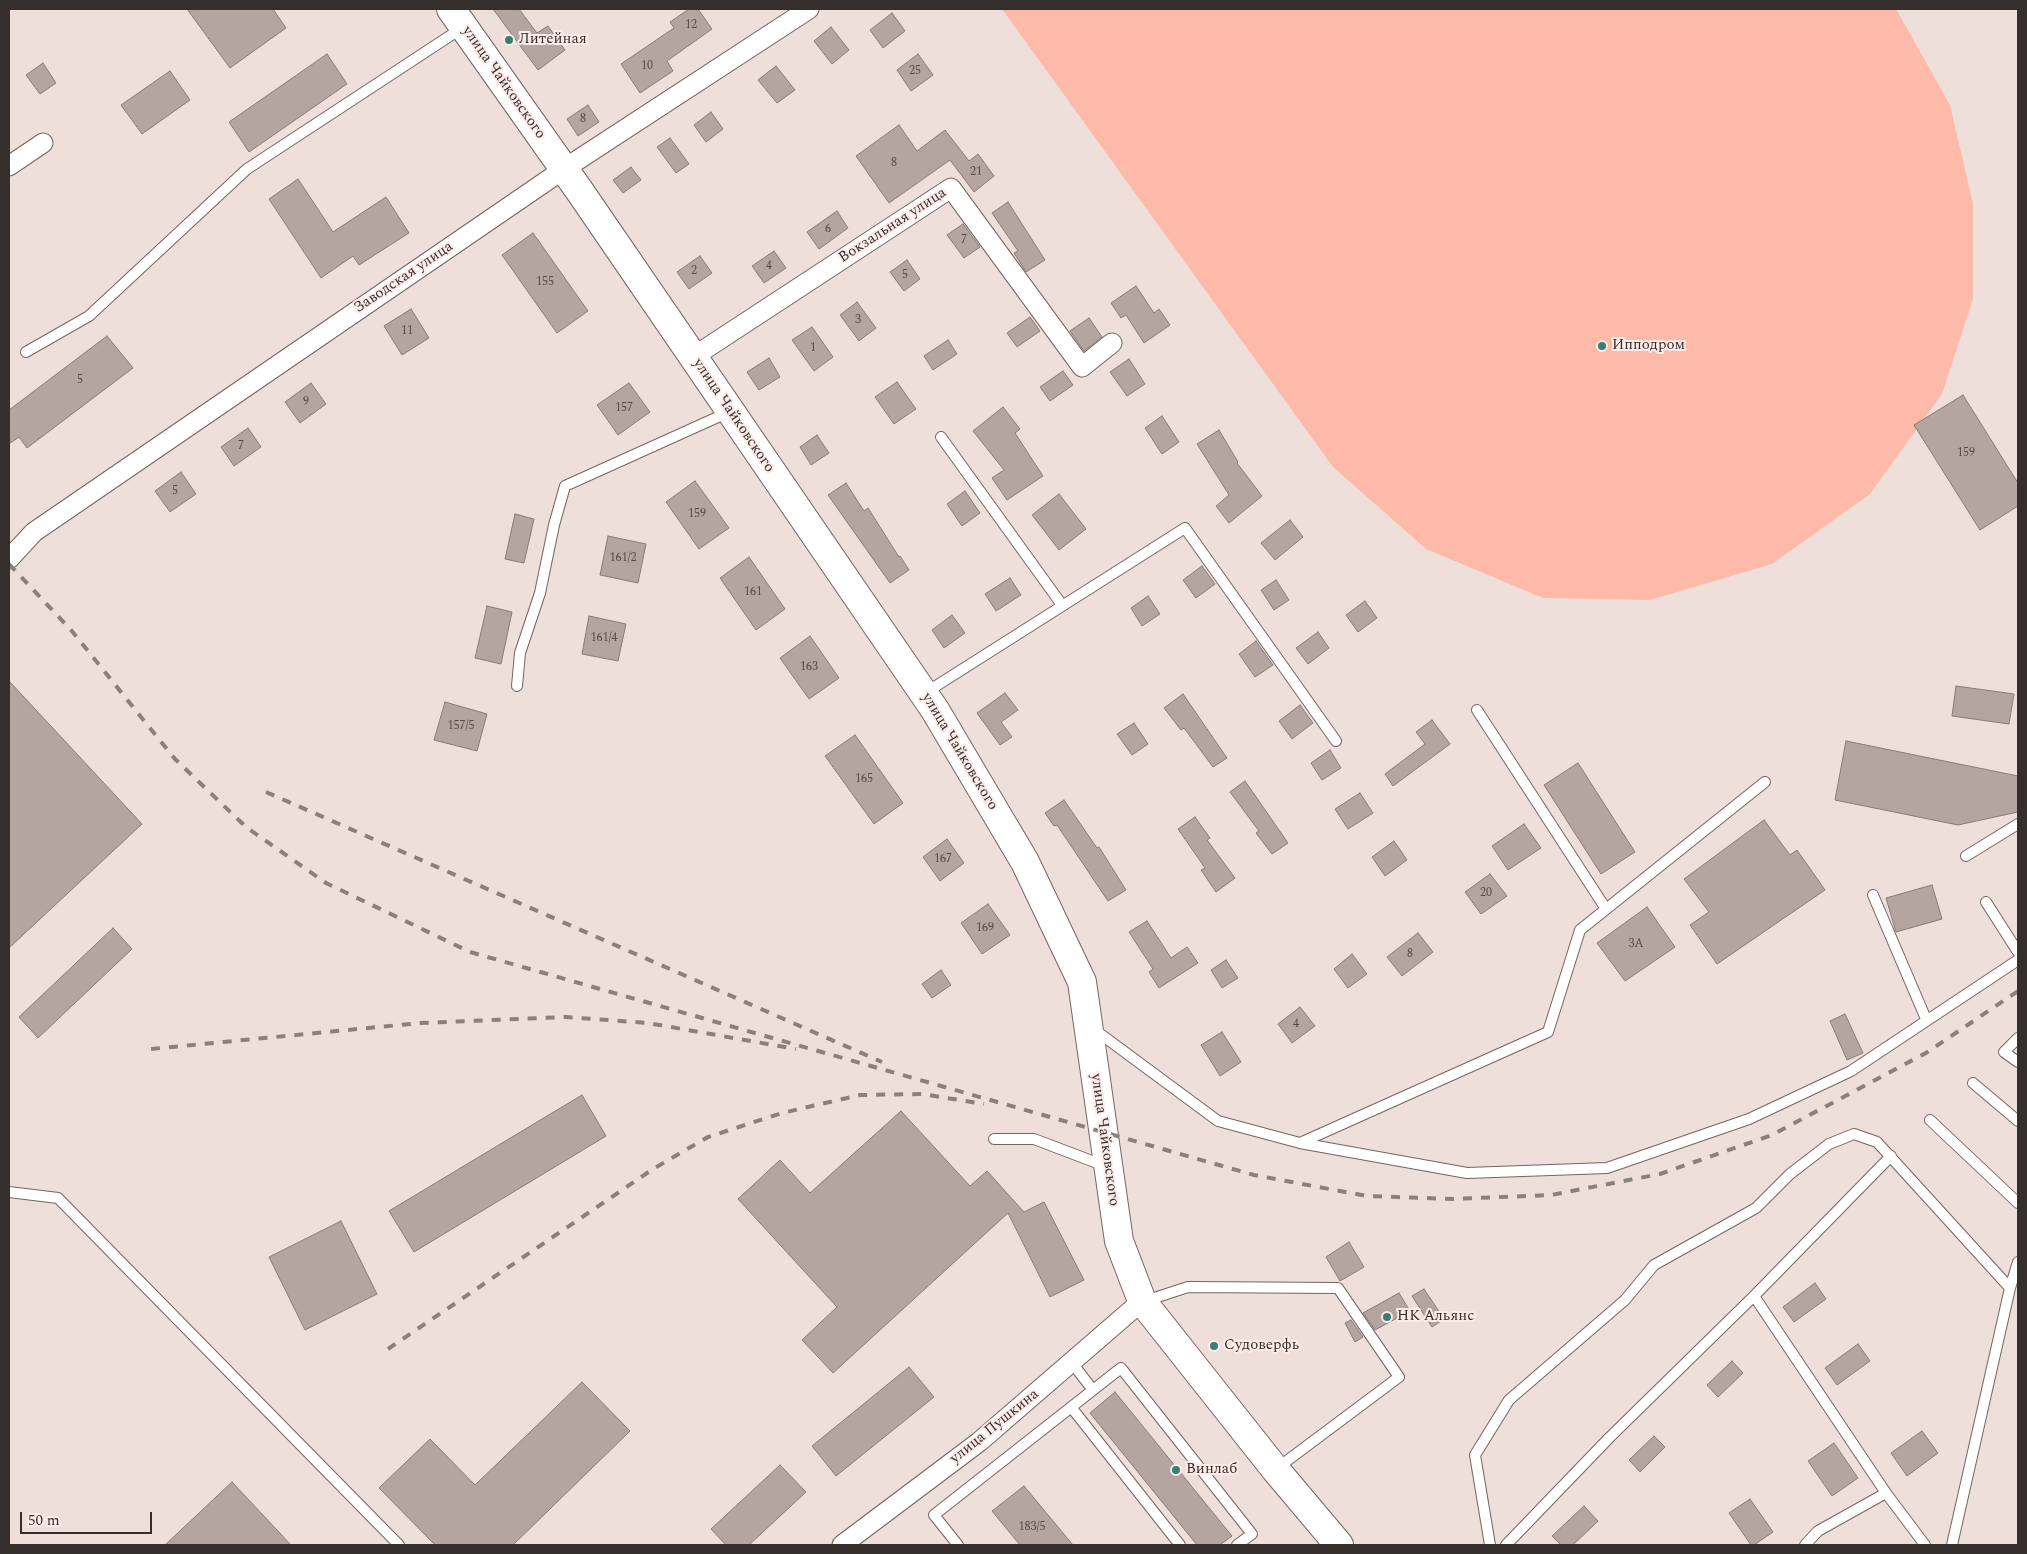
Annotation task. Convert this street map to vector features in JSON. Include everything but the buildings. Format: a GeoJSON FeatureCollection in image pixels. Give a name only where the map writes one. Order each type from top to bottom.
{"type":"FeatureCollection","features":[{"type":"Feature","properties":{"kind":"street","name":"Заводская улица"},"geometry":{"type":"LineString","coordinates":[[9,559],[34,532],[564,169],[809,9]]}},
{"type":"Feature","properties":{"kind":"street","name":"улица Чайковского"},"geometry":{"type":"LineString","coordinates":[[457,18],[694,357],[729,412],[923,694],[1025,862],[1082,982],[1119,1241],[1142,1301],[1275,1469],[1339,1545]]}},
{"type":"Feature","properties":{"kind":"street"},"geometry":{"type":"LineString","coordinates":[[9,166],[43,143]]}},
{"type":"Feature","properties":{"kind":"street","name":"Вокзальная улица"},"geometry":{"type":"LineString","coordinates":[[694,357],[951,188],[1082,367],[1112,343]]}},
{"type":"Feature","properties":{"kind":"street","name":"улица Пушкина"},"geometry":{"type":"LineString","coordinates":[[842,1545],[979,1442],[1142,1301]]}},
{"type":"Feature","properties":{"kind":"lane"},"geometry":{"type":"LineString","coordinates":[[26,352],[89,316],[247,168],[457,18]]}},
{"type":"Feature","properties":{"kind":"lane"},"geometry":{"type":"LineString","coordinates":[[517,686],[520,653],[540,593],[554,525],[566,486],[729,412]]}},
{"type":"Feature","properties":{"kind":"lane"},"geometry":{"type":"LineString","coordinates":[[941,437],[1062,605]]}},
{"type":"Feature","properties":{"kind":"lane"},"geometry":{"type":"LineString","coordinates":[[923,694],[1185,528],[1336,740]]}},
{"type":"Feature","properties":{"kind":"lane"},"geometry":{"type":"LineString","coordinates":[[1476,710],[1606,909]]}},
{"type":"Feature","properties":{"kind":"lane"},"geometry":{"type":"LineString","coordinates":[[1300,1143],[1548,1032],[1580,930],[1765,782]]}},
{"type":"Feature","properties":{"kind":"lane"},"geometry":{"type":"LineString","coordinates":[[1966,856],[2018,824]]}},
{"type":"Feature","properties":{"kind":"lane"},"geometry":{"type":"LineString","coordinates":[[1873,896],[1926,1019]]}},
{"type":"Feature","properties":{"kind":"lane"},"geometry":{"type":"LineString","coordinates":[[1986,902],[2018,952]]}},
{"type":"Feature","properties":{"kind":"lane"},"geometry":{"type":"LineString","coordinates":[[1088,1024],[1218,1121],[1300,1143],[1467,1173],[1607,1168],[1749,1119],[1851,1071],[1926,1019],[2018,960]]}},
{"type":"Feature","properties":{"kind":"lane"},"geometry":{"type":"LineString","coordinates":[[2018,1038],[2004,1052],[2018,1062]]}},
{"type":"Feature","properties":{"kind":"lane"},"geometry":{"type":"LineString","coordinates":[[1972,1084],[2018,1121]]}},
{"type":"Feature","properties":{"kind":"lane"},"geometry":{"type":"LineString","coordinates":[[1930,1120],[2018,1203]]}},
{"type":"Feature","properties":{"kind":"lane"},"geometry":{"type":"LineString","coordinates":[[1490,1545],[1475,1455],[1509,1400],[1625,1300],[1654,1264],[1756,1208],[1790,1174],[1829,1144],[1854,1134],[1877,1142],[2010,1288]]}},
{"type":"Feature","properties":{"kind":"lane"},"geometry":{"type":"LineString","coordinates":[[994,1138],[1034,1139],[1108,1167]]}},
{"type":"Feature","properties":{"kind":"lane"},"geometry":{"type":"LineString","coordinates":[[1506,1545],[1609,1438],[1754,1296],[1891,1156]]}},
{"type":"Feature","properties":{"kind":"lane"},"geometry":{"type":"LineString","coordinates":[[9,1192],[58,1198],[399,1545]]}},
{"type":"Feature","properties":{"kind":"lane"},"geometry":{"type":"LineString","coordinates":[[1952,1545],[2010,1288],[2018,1262]]}},
{"type":"Feature","properties":{"kind":"lane"},"geometry":{"type":"LineString","coordinates":[[1142,1301],[1188,1287],[1338,1288],[1399,1377],[1275,1469]]}},
{"type":"Feature","properties":{"kind":"lane"},"geometry":{"type":"LineString","coordinates":[[1754,1296],[1886,1493],[1925,1545]]}},
{"type":"Feature","properties":{"kind":"lane"},"geometry":{"type":"LineString","coordinates":[[1072,1363],[1093,1390]]}},
{"type":"Feature","properties":{"kind":"lane"},"geometry":{"type":"LineString","coordinates":[[958,1545],[934,1516],[1121,1368],[1252,1534],[1237,1545]]}},
{"type":"Feature","properties":{"kind":"lane"},"geometry":{"type":"LineString","coordinates":[[1071,1407],[1180,1545]]}},
{"type":"Feature","properties":{"kind":"lane"},"geometry":{"type":"LineString","coordinates":[[1805,1545],[1818,1532],[1886,1493]]}},
{"type":"Feature","properties":{"kind":"shaded area","name":"Ипподром"},"geometry":{"type":"Polygon","coordinates":[[[1002,9],[1896,9],[1950,105],[1973,204],[1973,299],[1942,394],[1870,494],[1772,564],[1650,600],[1543,598],[1426,549],[1333,467],[1002,9]]]}},
{"type":"Feature","properties":{"kind":"railway"},"geometry":{"type":"LineString","coordinates":[[9,564],[71,630],[175,759],[246,827],[326,883],[470,952],[1254,1175],[1367,1196],[1453,1199],[1551,1195],[1660,1174],[1772,1135],[1926,1053],[2018,991]]}},
{"type":"Feature","properties":{"kind":"railway"},"geometry":{"type":"LineString","coordinates":[[266,792],[882,1062]]}},
{"type":"Feature","properties":{"kind":"railway"},"geometry":{"type":"LineString","coordinates":[[151,1049],[420,1023],[566,1017],[648,1023],[796,1049]]}},
{"type":"Feature","properties":{"kind":"railway"},"geometry":{"type":"LineString","coordinates":[[388,1349],[653,1169],[708,1137],[782,1113],[860,1095],[922,1094],[984,1104]]}},
{"type":"Feature","properties":{"kind":"place","name":"Литейная"},"geometry":{"type":"Point","coordinates":[509,40]}},
{"type":"Feature","properties":{"kind":"place","name":"Ипподром"},"geometry":{"type":"Point","coordinates":[1602,346]}},
{"type":"Feature","properties":{"kind":"place","name":"НК Альянс"},"geometry":{"type":"Point","coordinates":[1387,1317]}},
{"type":"Feature","properties":{"kind":"place","name":"Судоверфь"},"geometry":{"type":"Point","coordinates":[1214,1346]}},
{"type":"Feature","properties":{"kind":"place","name":"Винлаб"},"geometry":{"type":"Point","coordinates":[1176,1470]}}]}
